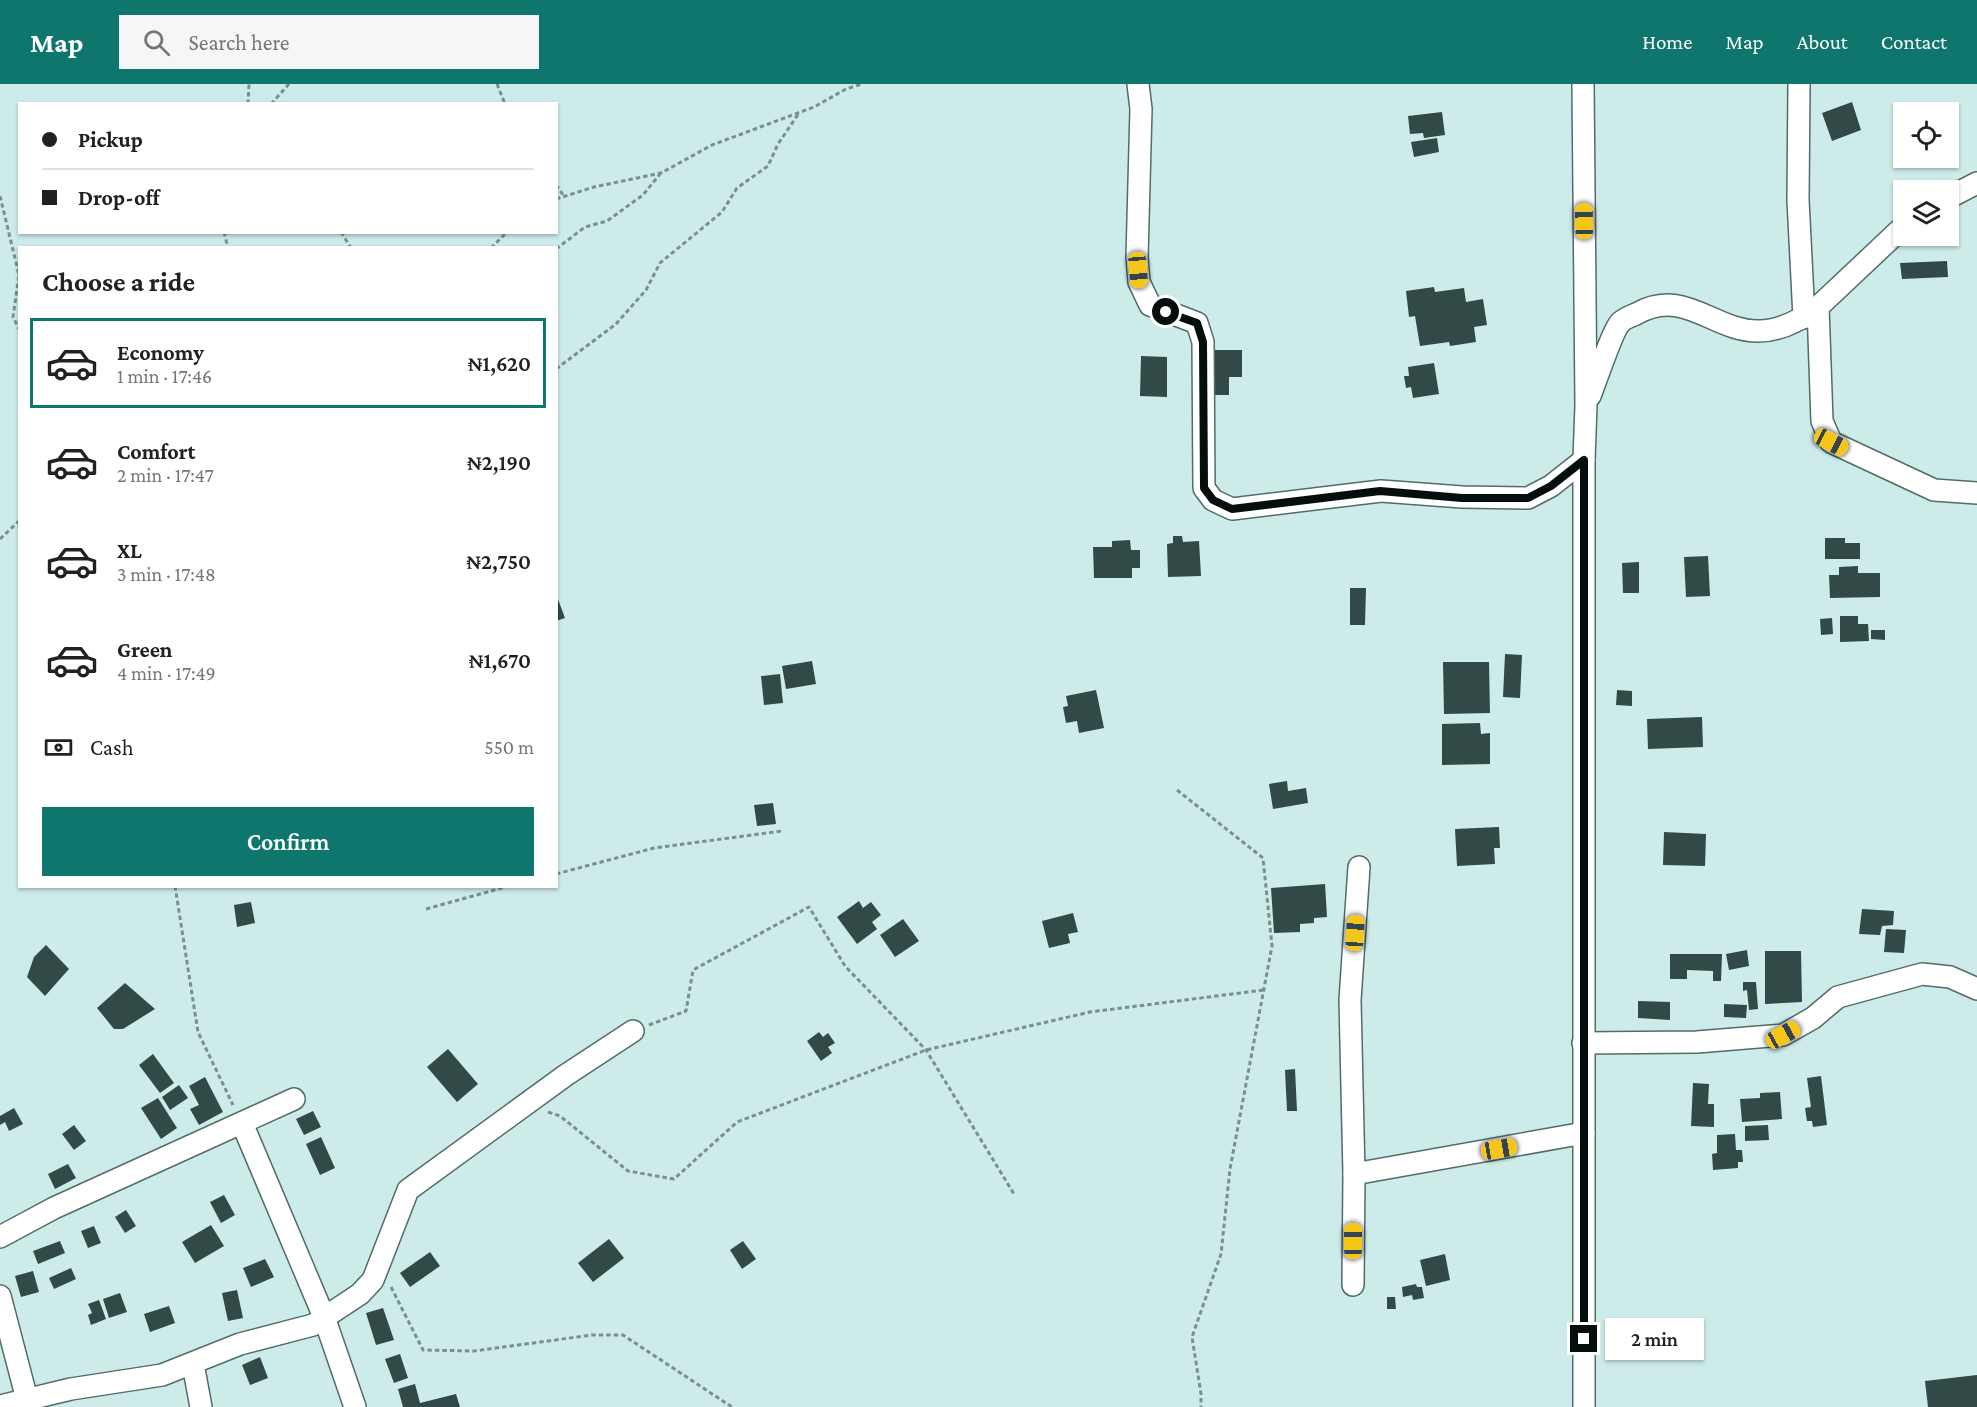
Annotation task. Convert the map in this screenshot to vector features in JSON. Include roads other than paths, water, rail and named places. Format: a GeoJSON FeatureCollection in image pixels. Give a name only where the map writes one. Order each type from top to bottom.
{"type":"FeatureCollection","features":[{"type":"Feature","properties":{"kind":"street"},"geometry":{"type":"LineString","coordinates":[[1138,84],[1141,109],[1137,257],[1139,282],[1150,305],[1197,323],[1203,342],[1204,488],[1213,500],[1232,509],[1380,491],[1462,498],[1528,498],[1551,486],[1584,460]]}},
{"type":"Feature","properties":{"kind":"street"},"geometry":{"type":"LineString","coordinates":[[1583,84],[1586,405],[1584,460],[1584,1407]]}},
{"type":"Feature","properties":{"kind":"street"},"geometry":{"type":"LineString","coordinates":[[1799,84],[1798,200],[1822,421],[1831,442],[1934,490],[1977,493]]}},
{"type":"Feature","properties":{"kind":"street"},"geometry":{"type":"LineString","coordinates":[[1959,192],[1977,183]]}},
{"type":"Feature","properties":{"kind":"street"},"geometry":{"type":"LineString","coordinates":[[1586,405],[1619,323],[1643,310],[1665,304],[1685,306],[1728,325],[1759,331],[1811,312],[1893,236]]}},
{"type":"Feature","properties":{"kind":"street"},"geometry":{"type":"LineString","coordinates":[[1353,1285],[1354,1174],[1350,1000],[1359,867]]}},
{"type":"Feature","properties":{"kind":"street"},"geometry":{"type":"LineString","coordinates":[[1584,1043],[1744,1040],[1783,1035],[1813,1018],[1838,997],[1922,974],[1950,977],[1977,989]]}},
{"type":"Feature","properties":{"kind":"street"},"geometry":{"type":"LineString","coordinates":[[0,1406],[162,1375],[240,1344],[313,1325],[360,1294],[373,1280],[408,1190],[633,1031]]}},
{"type":"Feature","properties":{"kind":"street"},"geometry":{"type":"LineString","coordinates":[[0,1237],[54,1209],[294,1099]]}},
{"type":"Feature","properties":{"kind":"street"},"geometry":{"type":"LineString","coordinates":[[242,1123],[324,1317],[355,1407]]}},
{"type":"Feature","properties":{"kind":"street"},"geometry":{"type":"LineString","coordinates":[[1354,1174],[1584,1133]]}},
{"type":"Feature","properties":{"kind":"street"},"geometry":{"type":"LineString","coordinates":[[0,1296],[4,1327],[28,1402]]}},
{"type":"Feature","properties":{"kind":"street"},"geometry":{"type":"LineString","coordinates":[[193,1364],[201,1407]]}}]}
